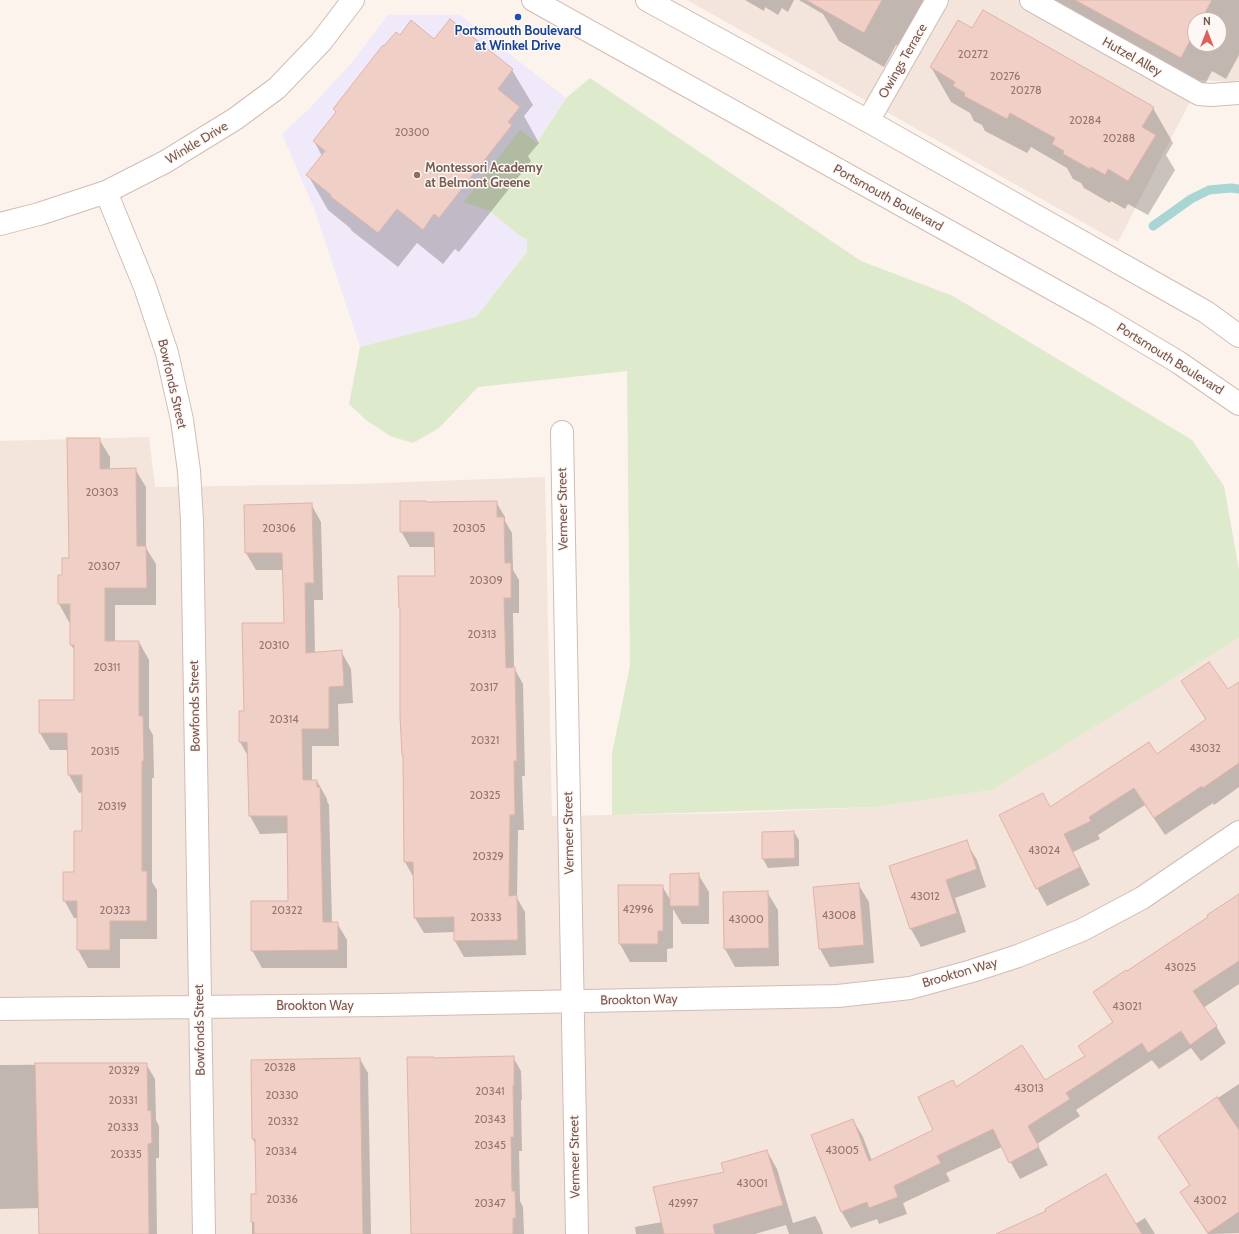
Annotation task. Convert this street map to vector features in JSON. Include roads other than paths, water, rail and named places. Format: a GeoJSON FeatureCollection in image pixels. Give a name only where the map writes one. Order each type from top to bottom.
{"type":"FeatureCollection","features":[{"type":"Feature","properties":{"kind":"street","name":"Winkle Drive"},"geometry":{"type":"LineString","coordinates":[[0,224],[39,214],[106,192],[165,162],[235,119],[277,88],[321,42],[353,0]]}},
{"type":"Feature","properties":{"kind":"street","name":"Portsmouth Boulevard"},"geometry":{"type":"LineString","coordinates":[[533,0],[1101,316],[1178,362],[1239,404]]}},
{"type":"Feature","properties":{"kind":"street"},"geometry":{"type":"LineString","coordinates":[[646,0],[868,121],[1206,312],[1239,336]]}},
{"type":"Feature","properties":{"kind":"street","name":"Owings Terrace"},"geometry":{"type":"LineString","coordinates":[[868,121],[938,0]]}},
{"type":"Feature","properties":{"kind":"street","name":"Hutzel Alley"},"geometry":{"type":"LineString","coordinates":[[1031,0],[1199,94],[1211,95],[1239,93]]}},
{"type":"Feature","properties":{"kind":"street","name":"Bowfonds Street"},"geometry":{"type":"LineString","coordinates":[[106,192],[145,287],[167,353],[182,420],[189,471],[192,529],[204,1234]]}},
{"type":"Feature","properties":{"kind":"street","name":"Vermeer Street"},"geometry":{"type":"LineString","coordinates":[[562,432],[576,1234]]}},
{"type":"Feature","properties":{"kind":"street","name":"Brookton Way"},"geometry":{"type":"LineString","coordinates":[[0,1009],[384,1005],[838,996],[910,988],[972,971],[1018,956],[1082,930],[1142,898],[1239,832]]}},
{"type":"Feature","properties":{"kind":"waterway"},"geometry":{"type":"LineString","coordinates":[[1153,226],[1191,199],[1209,190],[1231,188],[1239,189]]}},
{"type":"Feature","properties":{"kind":"place","name":"Portsmouth Boulevard at Winkel Drive"},"geometry":{"type":"Point","coordinates":[518,17]}},
{"type":"Feature","properties":{"kind":"place","name":"Montessori Academy at Belmont Greene"},"geometry":{"type":"Point","coordinates":[417,175]}}]}
